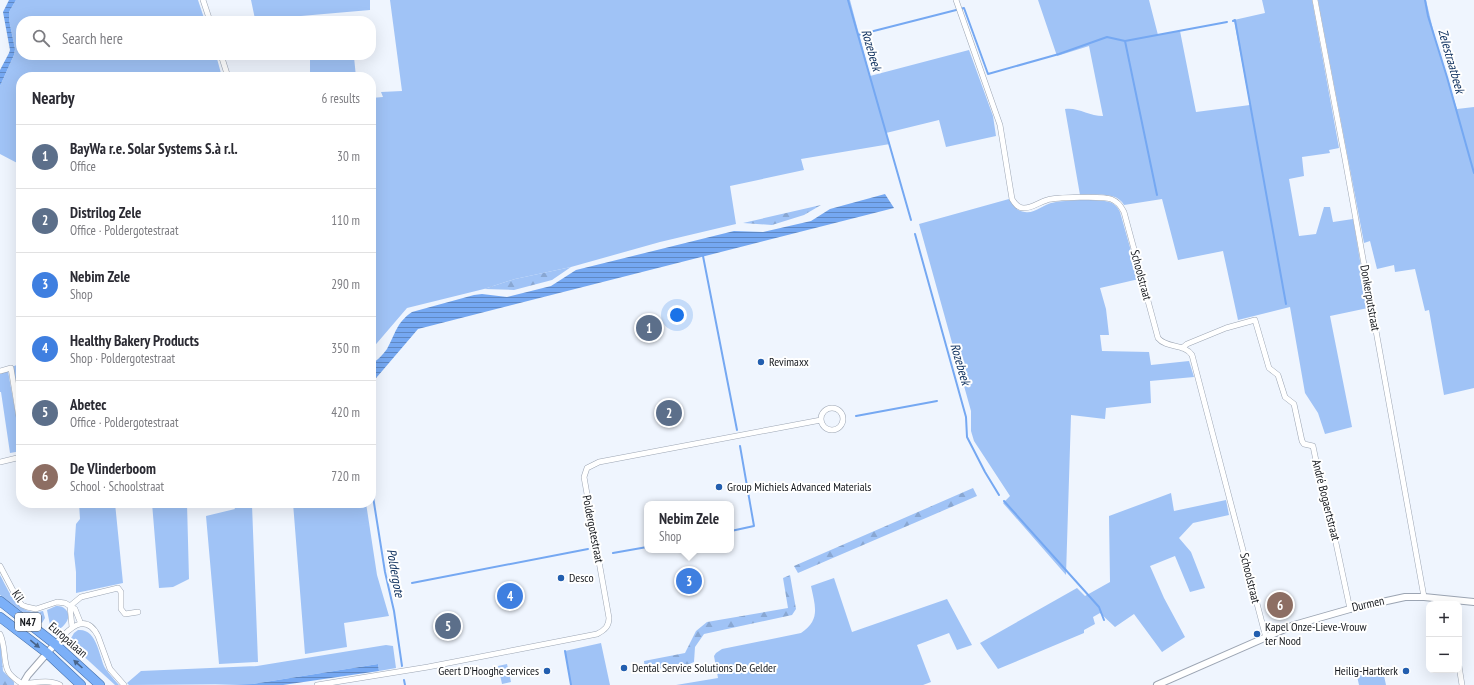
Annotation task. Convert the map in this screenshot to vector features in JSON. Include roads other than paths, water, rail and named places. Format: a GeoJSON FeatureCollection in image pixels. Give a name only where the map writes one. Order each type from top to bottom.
{"type":"FeatureCollection","features":[{"type":"Feature","properties":{"kind":"highway","name":"Europalaan"},"geometry":{"type":"LineString","coordinates":[[0,601],[55,644],[100,685]]}},
{"type":"Feature","properties":{"kind":"highway","name":"Europalaan"},"geometry":{"type":"LineString","coordinates":[[0,617],[47,653],[81,685]]}},
{"type":"Feature","properties":{"kind":"street"},"geometry":{"type":"LineString","coordinates":[[203,0],[208,16]]}},
{"type":"Feature","properties":{"kind":"street","name":"Schoolstraat"},"geometry":{"type":"LineString","coordinates":[[956,0],[1000,125],[1012,199],[1017,206],[1024,208],[1034,206],[1046,200],[1060,197],[1110,198],[1119,203],[1124,212],[1158,338],[1162,342],[1189,351],[1192,355],[1266,638]]}},
{"type":"Feature","properties":{"kind":"street","name":"Donkerputstraat"},"geometry":{"type":"LineString","coordinates":[[1315,0],[1346,159],[1424,597]]}},
{"type":"Feature","properties":{"kind":"street"},"geometry":{"type":"LineString","coordinates":[[223,60],[226,72]]}},
{"type":"Feature","properties":{"kind":"street","name":"André Bogaertstraat"},"geometry":{"type":"LineString","coordinates":[[1182,348],[1187,344],[1226,328],[1255,320],[1269,368],[1278,375],[1285,397],[1294,404],[1302,441],[1304,444],[1313,446],[1350,609]]}},
{"type":"Feature","properties":{"kind":"street"},"geometry":{"type":"LineString","coordinates":[[0,371],[11,368],[16,399]]}},
{"type":"Feature","properties":{"kind":"street"},"geometry":{"type":"LineString","coordinates":[[829,408],[839,410],[842,418],[838,428],[830,430],[824,426],[821,420],[824,410],[829,408]]}},
{"type":"Feature","properties":{"kind":"street","name":"Poldergotestraat"},"geometry":{"type":"LineString","coordinates":[[317,685],[428,667],[602,632],[607,627],[609,618],[584,477],[587,468],[600,462],[821,420]]}},
{"type":"Feature","properties":{"kind":"street"},"geometry":{"type":"LineString","coordinates":[[0,462],[16,458]]}},
{"type":"Feature","properties":{"kind":"street","name":"Kil"},"geometry":{"type":"LineString","coordinates":[[0,566],[22,605],[36,609],[57,602],[65,603],[70,606]]}},
{"type":"Feature","properties":{"kind":"street"},"geometry":{"type":"LineString","coordinates":[[70,606],[81,597],[118,588],[121,592],[121,609],[125,614],[138,612]]}},
{"type":"Feature","properties":{"kind":"street","name":"Durmen"},"geometry":{"type":"LineString","coordinates":[[1157,685],[1294,625],[1350,609],[1405,597],[1424,597],[1447,601]]}},
{"type":"Feature","properties":{"kind":"street","name":"Durmen"},"geometry":{"type":"LineString","coordinates":[[1462,602],[1474,602]]}},
{"type":"Feature","properties":{"kind":"street"},"geometry":{"type":"LineString","coordinates":[[70,606],[75,609],[81,624]]}},
{"type":"Feature","properties":{"kind":"street"},"geometry":{"type":"LineString","coordinates":[[70,606],[72,627]]}},
{"type":"Feature","properties":{"kind":"street"},"geometry":{"type":"LineString","coordinates":[[22,684],[55,644],[72,627],[81,624],[86,625],[95,631],[110,670],[124,685]]}},
{"type":"Feature","properties":{"kind":"street"},"geometry":{"type":"LineString","coordinates":[[0,634],[4,643],[8,671],[13,677],[22,684],[56,682],[60,685]]}},
{"type":"Feature","properties":{"kind":"street"},"geometry":{"type":"LineString","coordinates":[[1460,673],[1462,685]]}},
{"type":"Feature","properties":{"kind":"waterway","name":"Rozebeek"},"geometry":{"type":"LineString","coordinates":[[848,0],[911,220]]}},
{"type":"Feature","properties":{"kind":"waterway","name":"Zelestraatbeek"},"geometry":{"type":"LineString","coordinates":[[1425,0],[1428,16],[1474,173]]}},
{"type":"Feature","properties":{"kind":"waterway"},"geometry":{"type":"LineString","coordinates":[[858,35],[964,8],[988,74],[1059,54],[1107,37],[1125,41],[1227,22]]}},
{"type":"Feature","properties":{"kind":"waterway"},"geometry":{"type":"LineString","coordinates":[[1233,21],[1235,20],[1286,304]]}},
{"type":"Feature","properties":{"kind":"waterway"},"geometry":{"type":"LineString","coordinates":[[1125,41],[1157,195]]}},
{"type":"Feature","properties":{"kind":"waterway","name":"Rozebeek"},"geometry":{"type":"LineString","coordinates":[[915,234],[966,417],[967,437],[999,495]]}},
{"type":"Feature","properties":{"kind":"waterway"},"geometry":{"type":"LineString","coordinates":[[703,256],[737,430]]}},
{"type":"Feature","properties":{"kind":"waterway"},"geometry":{"type":"LineString","coordinates":[[856,416],[937,401]]}},
{"type":"Feature","properties":{"kind":"waterway"},"geometry":{"type":"LineString","coordinates":[[734,530],[754,526],[740,446]]}},
{"type":"Feature","properties":{"kind":"waterway","name":"Rozebeek"},"geometry":{"type":"LineString","coordinates":[[1004,501],[1099,607],[1104,620]]}},
{"type":"Feature","properties":{"kind":"waterway","name":"Poldergote"},"geometry":{"type":"LineString","coordinates":[[375,508],[385,572],[394,611],[402,666]]}},
{"type":"Feature","properties":{"kind":"waterway"},"geometry":{"type":"LineString","coordinates":[[613,553],[644,548]]}},
{"type":"Feature","properties":{"kind":"waterway"},"geometry":{"type":"LineString","coordinates":[[412,583],[588,549]]}},
{"type":"Feature","properties":{"kind":"waterway"},"geometry":{"type":"LineString","coordinates":[[565,651],[571,685]]}},
{"type":"Feature","properties":{"kind":"waterway","name":"Poldergote"},"geometry":{"type":"LineString","coordinates":[[404,680],[405,685]]}},
{"type":"Feature","properties":{"kind":"place","name":"BayWa r.e. Solar Systems S.à r.l."},"geometry":{"type":"Point","coordinates":[649,328]}},
{"type":"Feature","properties":{"kind":"place","name":"Revimaxx"},"geometry":{"type":"Point","coordinates":[761,362]}},
{"type":"Feature","properties":{"kind":"place","name":"Distrilog Zele"},"geometry":{"type":"Point","coordinates":[669,413]}},
{"type":"Feature","properties":{"kind":"place","name":"Group Michiels Advanced Materials"},"geometry":{"type":"Point","coordinates":[719,487]}},
{"type":"Feature","properties":{"kind":"place","name":"Desco"},"geometry":{"type":"Point","coordinates":[561,578]}},
{"type":"Feature","properties":{"kind":"place","name":"Nebim Zele"},"geometry":{"type":"Point","coordinates":[689,581]}},
{"type":"Feature","properties":{"kind":"place","name":"Healthy Bakery Products"},"geometry":{"type":"Point","coordinates":[510,596]}},
{"type":"Feature","properties":{"kind":"place","name":"De Vlinderboom"},"geometry":{"type":"Point","coordinates":[1280,605]}},
{"type":"Feature","properties":{"kind":"place","name":"Abetec"},"geometry":{"type":"Point","coordinates":[448,626]}},
{"type":"Feature","properties":{"kind":"place","name":"Kapel Onze-Lieve-Vrouw ter Nood"},"geometry":{"type":"Point","coordinates":[1257,634]}},
{"type":"Feature","properties":{"kind":"place","name":"Dental Service Solutions De Gelder"},"geometry":{"type":"Point","coordinates":[624,668]}},
{"type":"Feature","properties":{"kind":"place","name":"Geert D'Hooghe services"},"geometry":{"type":"Point","coordinates":[547,671]}},
{"type":"Feature","properties":{"kind":"place","name":"Heilig-Hartkerk"},"geometry":{"type":"Point","coordinates":[1406,671]}}]}
